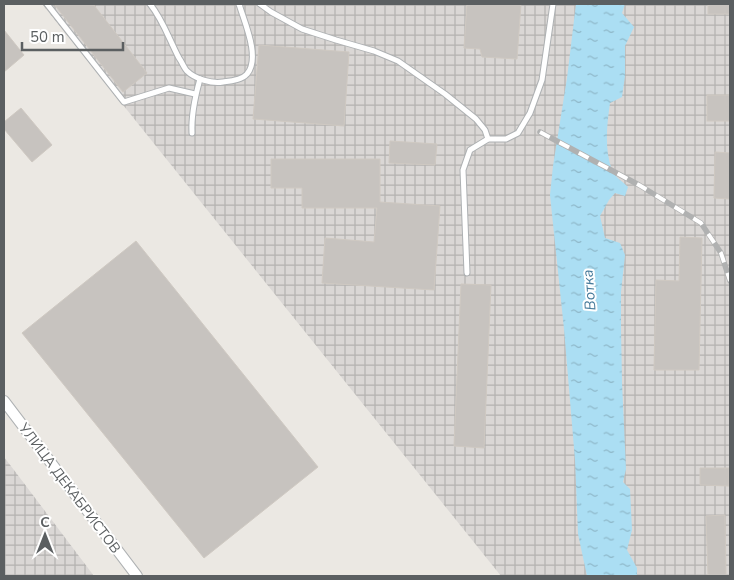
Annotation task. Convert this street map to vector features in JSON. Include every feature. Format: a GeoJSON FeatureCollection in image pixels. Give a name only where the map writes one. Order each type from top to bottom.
{"type":"FeatureCollection","features":[{"type":"Feature","properties":{"kind":"street","name":"УЛИЦА ДЕКАБРИСТОВ"},"geometry":{"type":"LineString","coordinates":[[4,400],[137,576]]}},
{"type":"Feature","properties":{"kind":"lane"},"geometry":{"type":"LineString","coordinates":[[47,4],[124,102],[169,88],[195,94]]}},
{"type":"Feature","properties":{"kind":"lane"},"geometry":{"type":"LineString","coordinates":[[150,4],[159,15],[186,70],[200,79],[219,83],[235,81],[247,74],[252,64],[252,44],[239,4]]}},
{"type":"Feature","properties":{"kind":"lane"},"geometry":{"type":"LineString","coordinates":[[260,4],[302,28],[374,51],[398,61],[445,94],[476,119],[485,130],[488,138]]}},
{"type":"Feature","properties":{"kind":"lane"},"geometry":{"type":"LineString","coordinates":[[467,273],[463,170],[470,150],[488,138],[506,138],[518,133],[530,113],[542,80],[553,4]]}},
{"type":"Feature","properties":{"kind":"lane"},"geometry":{"type":"LineString","coordinates":[[192,133],[191,119],[195,94],[200,79]]}},
{"type":"Feature","properties":{"kind":"shaded area"},"geometry":{"type":"Polygon","coordinates":[[[42,4],[730,4],[730,576],[501,576],[42,4]]]}},
{"type":"Feature","properties":{"kind":"shaded area"},"geometry":{"type":"Polygon","coordinates":[[[4,457],[17,474],[94,576],[4,576],[4,457]]]}},
{"type":"Feature","properties":{"kind":"water","name":"Вотка"},"geometry":{"type":"Polygon","coordinates":[[[576,4],[625,4],[622,13],[634,27],[625,46],[625,76],[622,97],[610,103],[607,136],[609,162],[612,170],[628,187],[625,196],[615,193],[600,216],[605,238],[620,243],[625,255],[621,292],[622,383],[626,469],[623,482],[630,489],[632,530],[627,550],[637,568],[637,576],[587,576],[578,534],[575,460],[550,195],[576,4]]]}},
{"type":"Feature","properties":{"kind":"building"},"geometry":{"type":"Polygon","coordinates":[[[54,4],[93,4],[147,73],[123,92],[54,4]]]}},
{"type":"Feature","properties":{"kind":"building"},"geometry":{"type":"Polygon","coordinates":[[[467,4],[521,4],[517,59],[482,57],[480,49],[464,48],[467,4]]]}},
{"type":"Feature","properties":{"kind":"building"},"geometry":{"type":"Polygon","coordinates":[[[708,4],[730,4],[730,14],[708,14],[708,4]]]}},
{"type":"Feature","properties":{"kind":"building"},"geometry":{"type":"Polygon","coordinates":[[[4,30],[24,55],[4,72],[4,30]]]}},
{"type":"Feature","properties":{"kind":"building"},"geometry":{"type":"Polygon","coordinates":[[[259,45],[349,52],[344,126],[253,119],[259,45]]]}},
{"type":"Feature","properties":{"kind":"building"},"geometry":{"type":"Polygon","coordinates":[[[707,95],[730,95],[730,121],[707,121],[707,95]]]}},
{"type":"Feature","properties":{"kind":"building"},"geometry":{"type":"Polygon","coordinates":[[[21,108],[52,145],[32,162],[4,129],[4,122],[21,108]]]}},
{"type":"Feature","properties":{"kind":"building"},"geometry":{"type":"Polygon","coordinates":[[[390,141],[437,144],[435,165],[389,163],[390,141]]]}},
{"type":"Feature","properties":{"kind":"building"},"geometry":{"type":"Polygon","coordinates":[[[715,152],[730,153],[730,199],[714,198],[715,152]]]}},
{"type":"Feature","properties":{"kind":"building"},"geometry":{"type":"Polygon","coordinates":[[[271,159],[380,159],[380,202],[440,206],[434,290],[322,283],[325,238],[374,242],[377,208],[302,208],[302,188],[271,188],[271,159]]]}},
{"type":"Feature","properties":{"kind":"building"},"geometry":{"type":"Polygon","coordinates":[[[680,237],[702,238],[699,370],[654,370],[656,280],[679,281],[680,237]]]}},
{"type":"Feature","properties":{"kind":"building"},"geometry":{"type":"Polygon","coordinates":[[[136,241],[318,467],[204,558],[22,333],[136,241]]]}},
{"type":"Feature","properties":{"kind":"building"},"geometry":{"type":"Polygon","coordinates":[[[461,284],[491,285],[484,448],[454,446],[461,284]]]}},
{"type":"Feature","properties":{"kind":"building"},"geometry":{"type":"Polygon","coordinates":[[[700,468],[729,468],[729,486],[700,485],[700,468]]]}},
{"type":"Feature","properties":{"kind":"building"},"geometry":{"type":"Polygon","coordinates":[[[725,515],[726,576],[708,576],[706,516],[725,515]]]}},
{"type":"Feature","properties":{"kind":"railway"},"geometry":{"type":"LineString","coordinates":[[540,132],[639,185],[701,223],[721,253],[730,281]]}}]}
